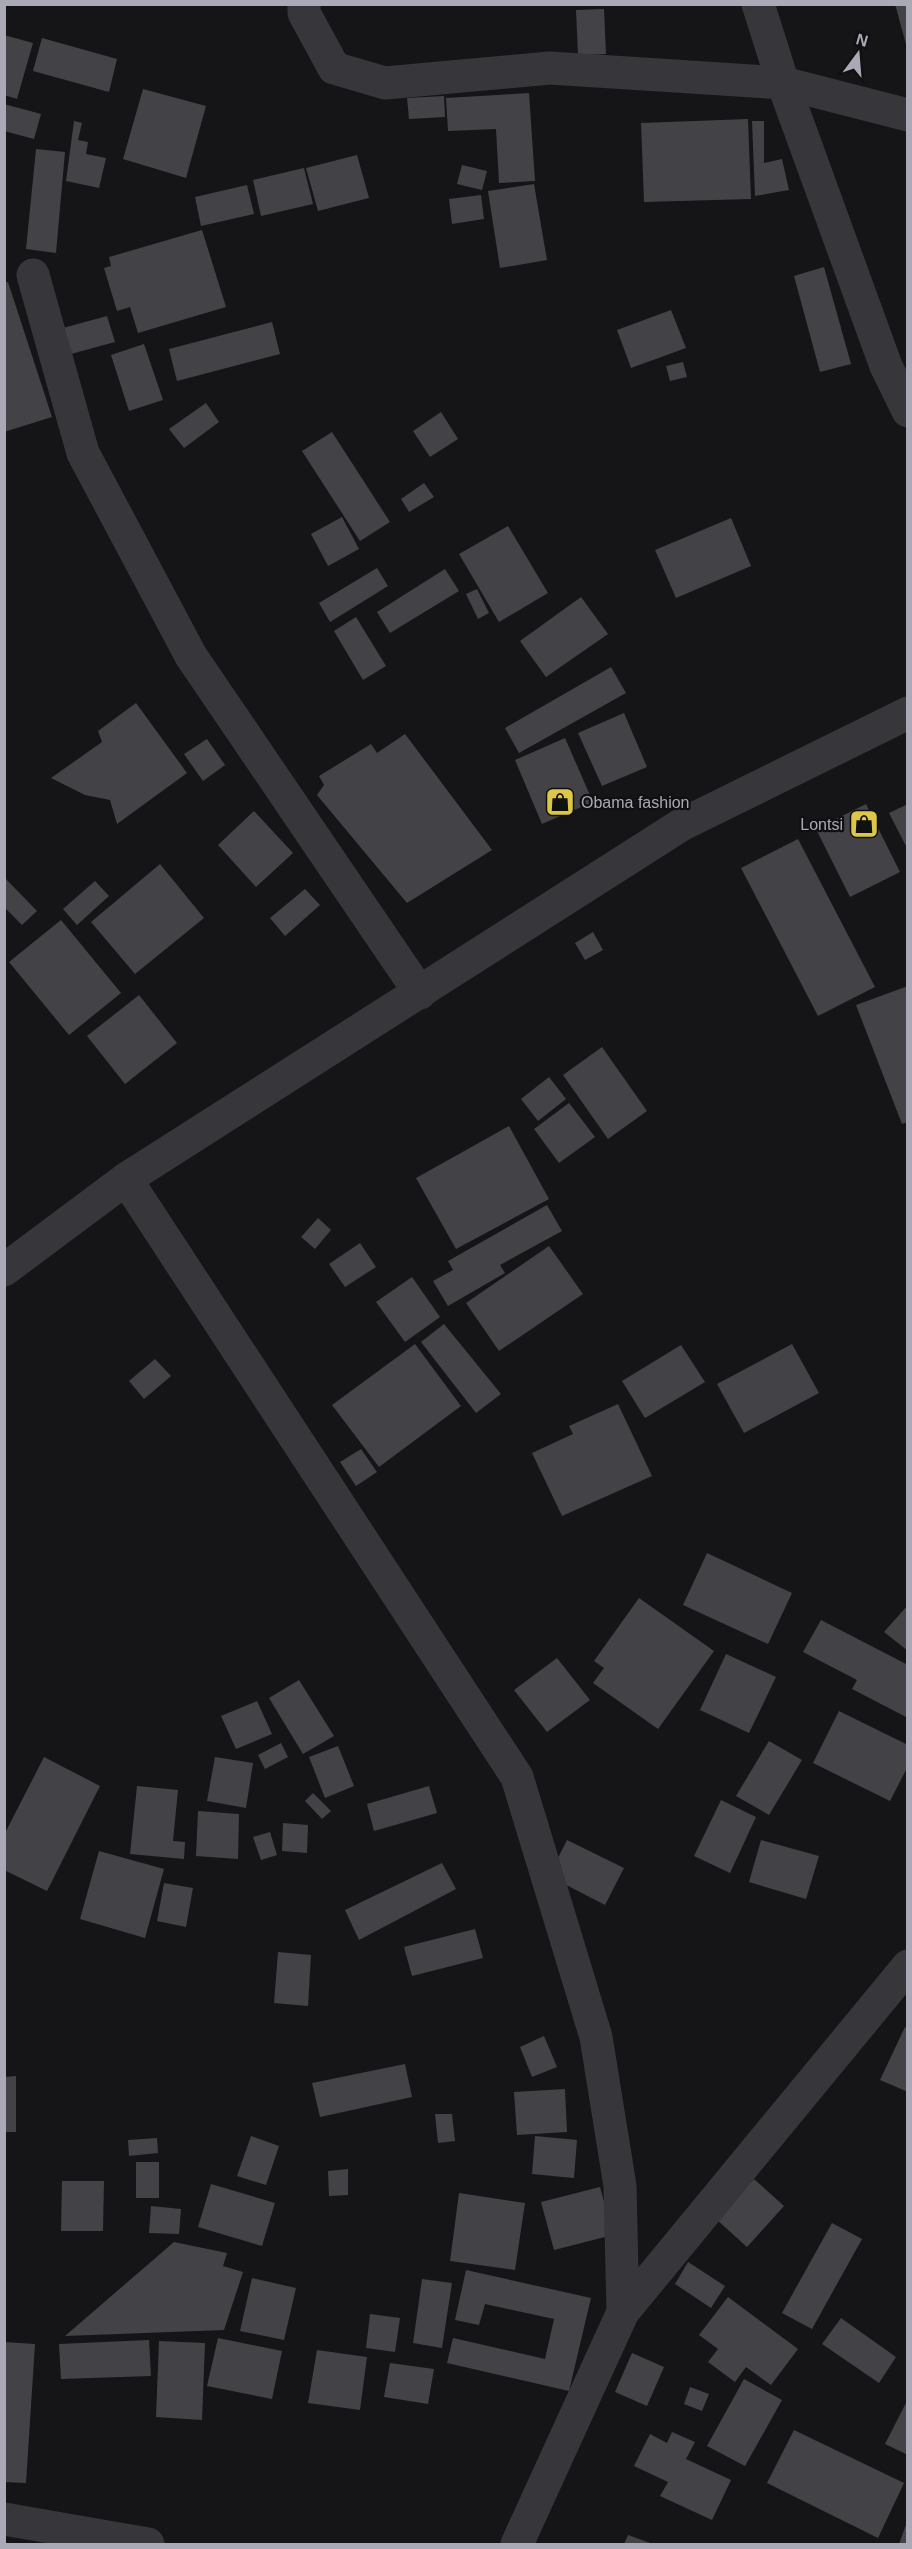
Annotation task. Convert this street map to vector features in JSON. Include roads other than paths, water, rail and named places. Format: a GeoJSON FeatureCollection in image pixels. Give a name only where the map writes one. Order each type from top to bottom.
{"type":"FeatureCollection","features":[{"type":"Feature","properties":{"kind":"street"},"geometry":{"type":"LineString","coordinates":[[304,4],[304,14],[334,68],[385,83],[550,68],[783,83],[908,114]]}},
{"type":"Feature","properties":{"kind":"street"},"geometry":{"type":"LineString","coordinates":[[758,4],[783,83],[886,366],[908,411]]}},
{"type":"Feature","properties":{"kind":"street"},"geometry":{"type":"LineString","coordinates":[[33,275],[83,453],[191,656],[420,993]]}},
{"type":"Feature","properties":{"kind":"street"},"geometry":{"type":"LineString","coordinates":[[4,1270],[126,1179],[681,825],[908,713]]}},
{"type":"Feature","properties":{"kind":"street"},"geometry":{"type":"LineString","coordinates":[[126,1179],[517,1777],[596,2037],[620,2186],[623,2312]]}},
{"type":"Feature","properties":{"kind":"street"},"geometry":{"type":"LineString","coordinates":[[517,2544],[623,2312],[908,1966]]}},
{"type":"Feature","properties":{"kind":"street"},"geometry":{"type":"LineString","coordinates":[[4,2519],[148,2544]]}},
{"type":"Feature","properties":{"kind":"place","name":"Obama fashion"},"geometry":{"type":"Point","coordinates":[560,802]}},
{"type":"Feature","properties":{"kind":"place","name":"Lontsi"},"geometry":{"type":"Point","coordinates":[864,824]}}]}
